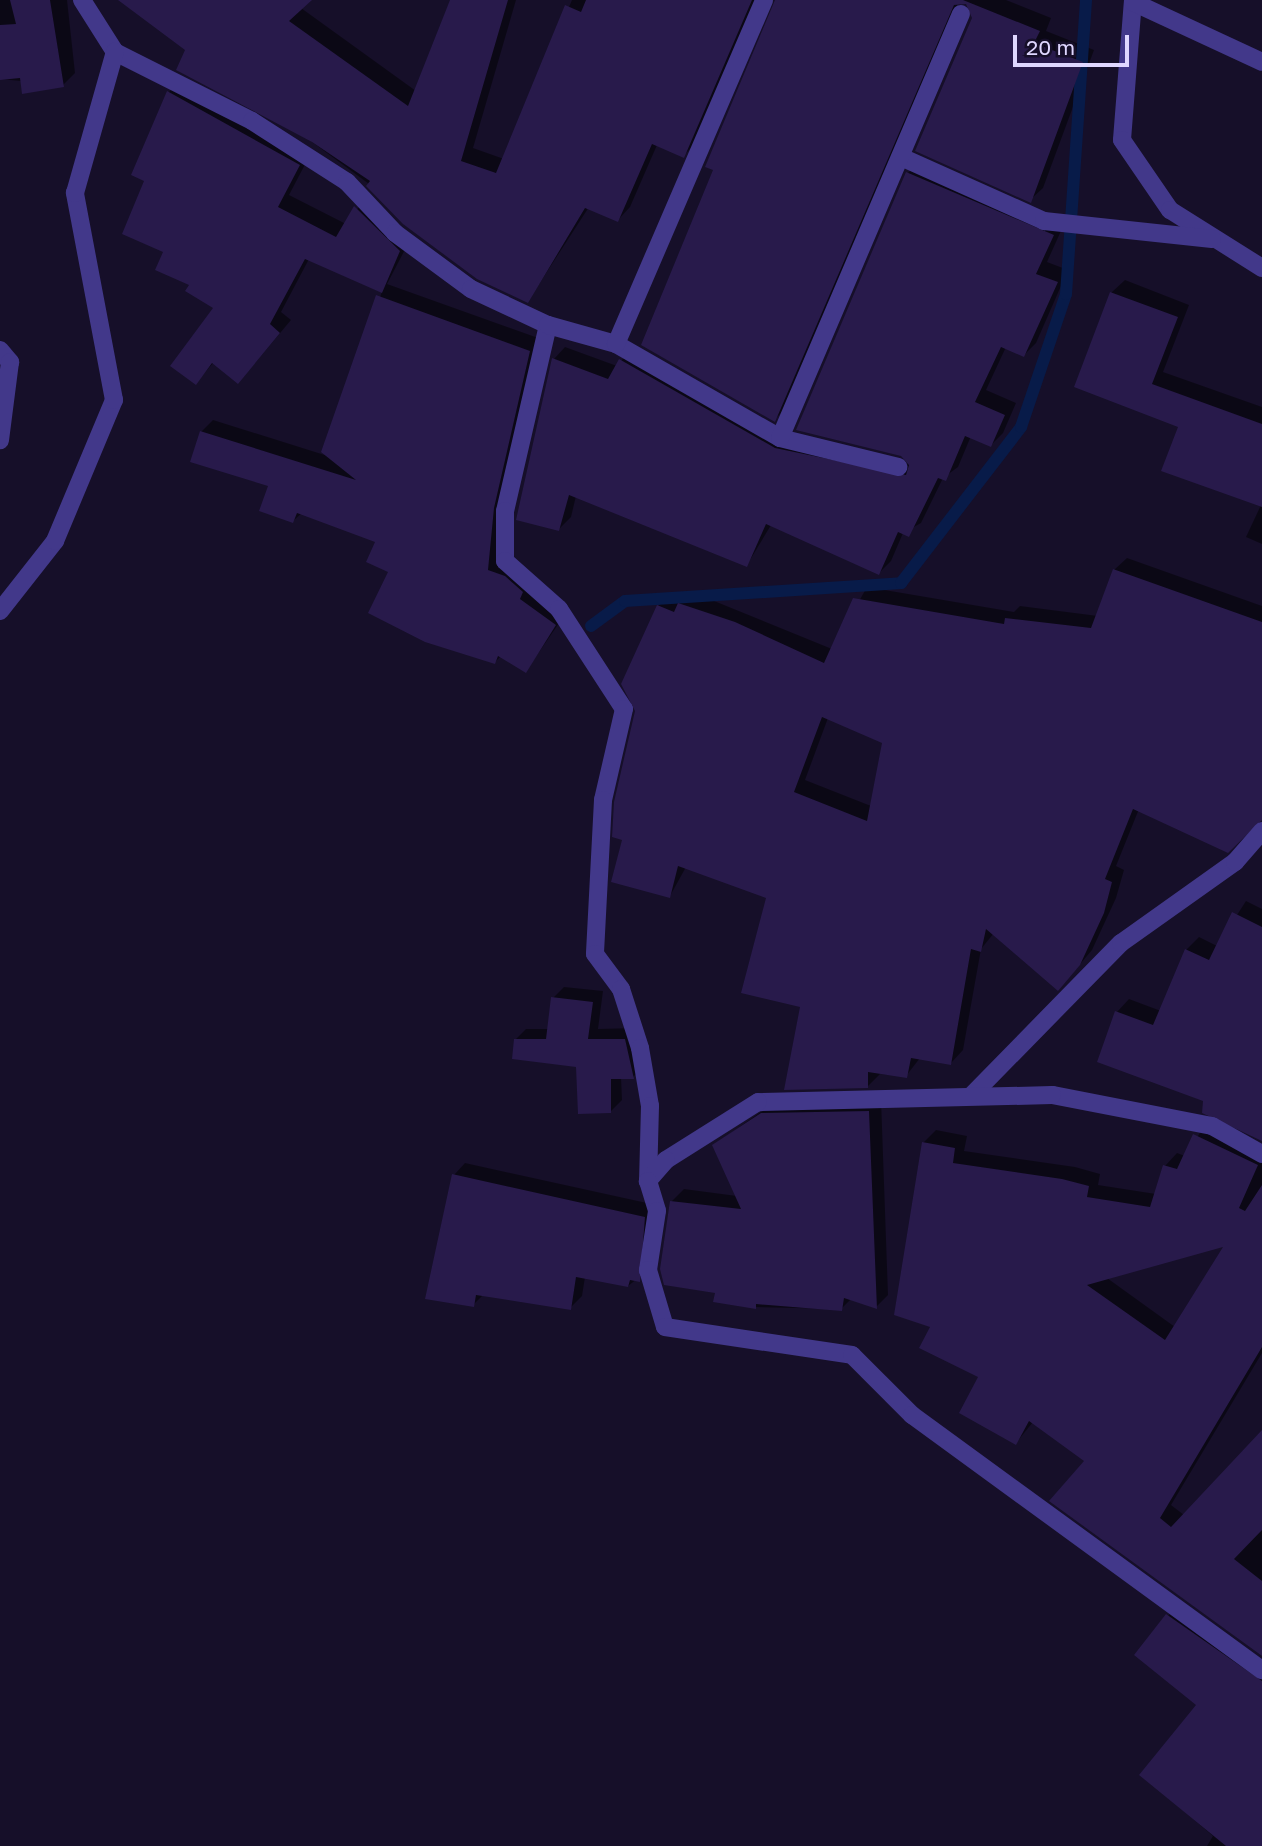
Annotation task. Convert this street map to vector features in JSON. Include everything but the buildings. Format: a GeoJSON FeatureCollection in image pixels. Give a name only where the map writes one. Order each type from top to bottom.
{"type":"FeatureCollection","features":[{"type":"Feature","properties":{"kind":"street"},"geometry":{"type":"LineString","coordinates":[[82,0],[115,52],[252,121],[347,182],[395,233],[471,289],[548,325],[616,344],[780,438],[898,467]]}},
{"type":"Feature","properties":{"kind":"street"},"geometry":{"type":"LineString","coordinates":[[616,344],[764,0]]}},
{"type":"Feature","properties":{"kind":"street"},"geometry":{"type":"LineString","coordinates":[[1262,62],[1133,1],[1122,140],[1170,210],[1262,268]]}},
{"type":"Feature","properties":{"kind":"street"},"geometry":{"type":"LineString","coordinates":[[780,438],[961,14]]}},
{"type":"Feature","properties":{"kind":"street"},"geometry":{"type":"LineString","coordinates":[[0,611],[55,541],[114,400],[75,193],[115,52]]}},
{"type":"Feature","properties":{"kind":"street"},"geometry":{"type":"LineString","coordinates":[[901,157],[1045,221],[1217,240]]}},
{"type":"Feature","properties":{"kind":"street"},"geometry":{"type":"LineString","coordinates":[[548,325],[505,511],[505,561],[559,608],[624,709],[603,800],[595,954],[621,989],[640,1048],[650,1106],[648,1181],[657,1211],[648,1270],[665,1327],[852,1355],[912,1415],[1262,1670]]}},
{"type":"Feature","properties":{"kind":"street"},"geometry":{"type":"LineString","coordinates":[[0,350],[10,362],[0,439]]}},
{"type":"Feature","properties":{"kind":"street"},"geometry":{"type":"LineString","coordinates":[[971,1096],[1121,943],[1236,862],[1262,831]]}},
{"type":"Feature","properties":{"kind":"street"},"geometry":{"type":"LineString","coordinates":[[648,1181],[666,1160],[758,1102],[1052,1095],[1212,1126],[1262,1154]]}},
{"type":"Feature","properties":{"kind":"waterway"},"geometry":{"type":"LineString","coordinates":[[591,626],[625,601],[901,583],[1021,427],[1066,294],[1086,0]]}}]}
